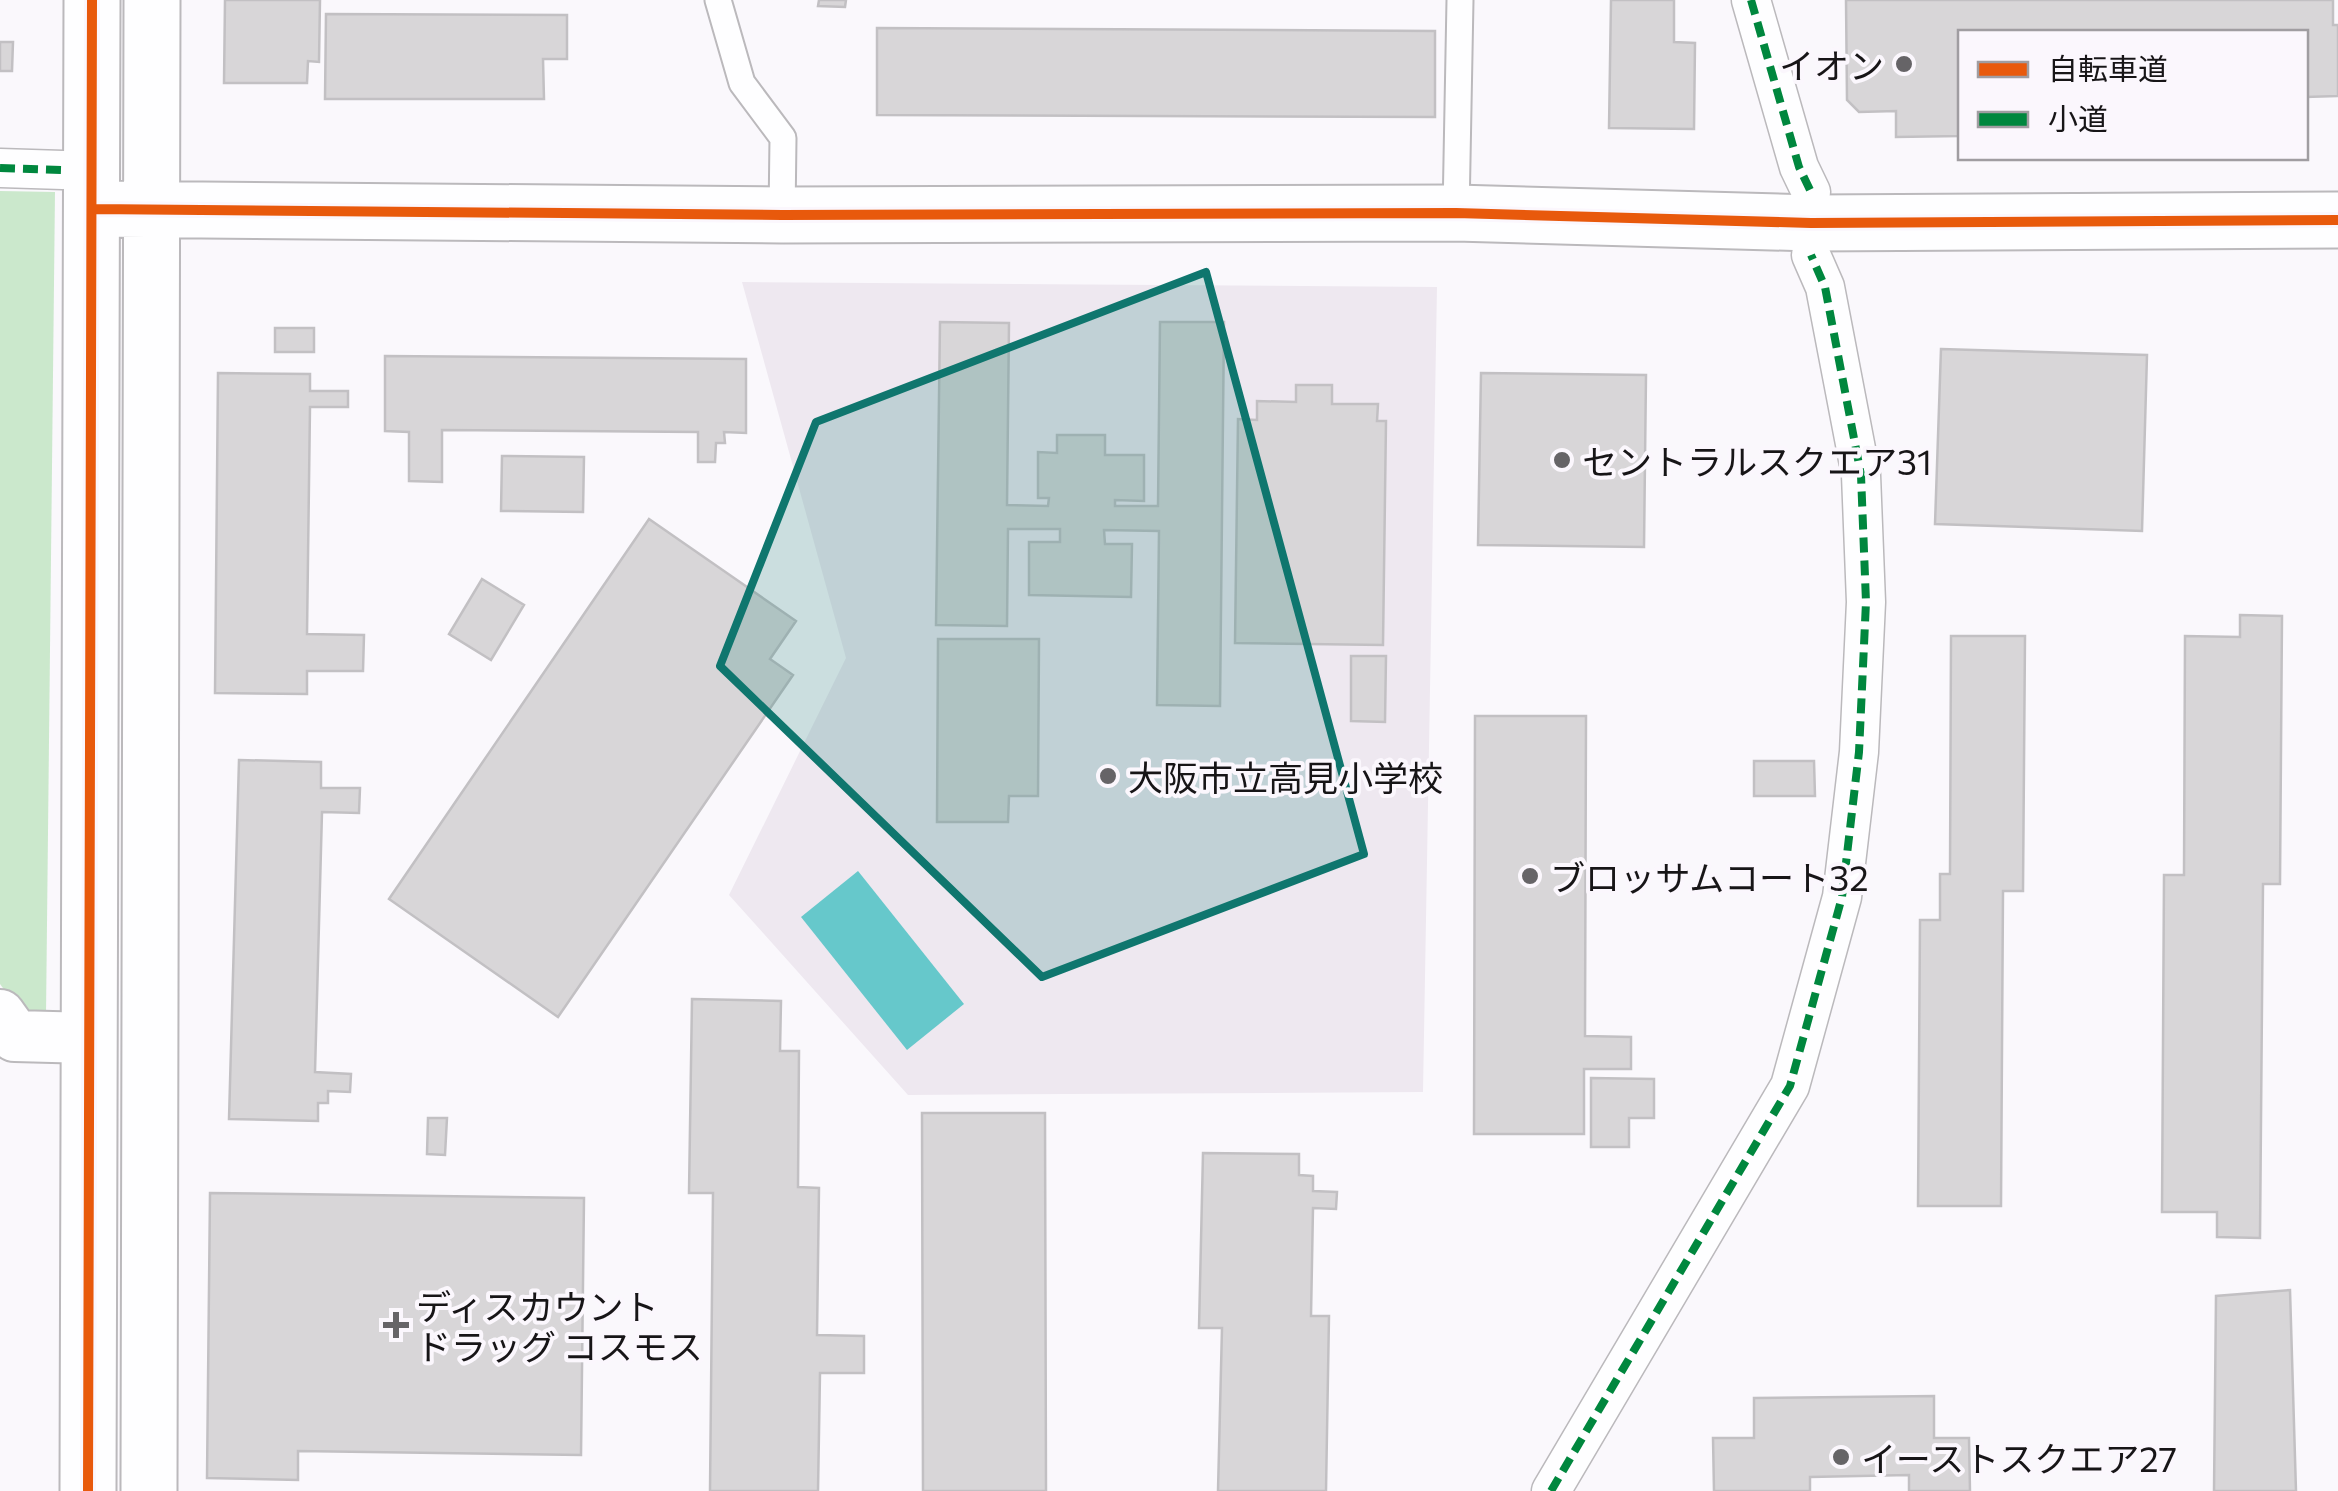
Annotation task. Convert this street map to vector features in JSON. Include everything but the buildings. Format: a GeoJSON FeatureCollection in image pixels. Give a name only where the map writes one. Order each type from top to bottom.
{"type":"FeatureCollection","features":[{"type":"Feature","properties":{"kind":"street"},"geometry":{"type":"LineString","coordinates":[[88,1491],[90,1038],[77,189],[92,0]]}},
{"type":"Feature","properties":{"kind":"street"},"geometry":{"type":"LineString","coordinates":[[148,1491],[152,0]]}},
{"type":"Feature","properties":{"kind":"street"},"geometry":{"type":"LineString","coordinates":[[1751,0],[1799,167],[1811,192]]}},
{"type":"Feature","properties":{"kind":"street"},"geometry":{"type":"LineString","coordinates":[[0,168],[153,211],[782,215],[1456,213],[1811,223],[2338,220]]}},
{"type":"Feature","properties":{"kind":"street"},"geometry":{"type":"LineString","coordinates":[[1551,1491],[1790,1086],[1842,897],[1859,752],[1866,602],[1861,475],[1825,287],[1811,255]]}},
{"type":"Feature","properties":{"kind":"street"},"geometry":{"type":"LineString","coordinates":[[0,1015],[15,1036],[90,1038]]}},
{"type":"Feature","properties":{"kind":"lane"},"geometry":{"type":"LineString","coordinates":[[718,0],[742,84],[783,138],[782,215]]}},
{"type":"Feature","properties":{"kind":"lane"},"geometry":{"type":"LineString","coordinates":[[1456,213],[1460,0]]}},
{"type":"Feature","properties":{"kind":"highlighted area"},"geometry":{"type":"Polygon","coordinates":[[[1206,272],[1364,854],[1042,977],[720,666],[816,422],[1206,272]]]}},
{"type":"Feature","properties":{"kind":"shaded area","name":"大阪市立高見小学校"},"geometry":{"type":"Polygon","coordinates":[[[742,282],[1437,287],[1423,1092],[908,1095],[729,895],[846,658],[742,282]]]}},
{"type":"Feature","properties":{"kind":"green space"},"geometry":{"type":"Polygon","coordinates":[[[0,191],[55,192],[46,1016],[24,1017],[0,984],[0,191]]]}},
{"type":"Feature","properties":{"kind":"water"},"geometry":{"type":"Polygon","coordinates":[[[858,871],[964,1004],[907,1050],[801,917],[858,871]]]}},
{"type":"Feature","properties":{"kind":"marked path"},"geometry":{"type":"LineString","coordinates":[[1751,0],[1799,167],[1811,192]]}},
{"type":"Feature","properties":{"kind":"marked path"},"geometry":{"type":"LineString","coordinates":[[0,168],[63,170]]}},
{"type":"Feature","properties":{"kind":"marked path"},"geometry":{"type":"LineString","coordinates":[[1551,1491],[1790,1086],[1842,897],[1859,752],[1866,602],[1861,475],[1825,287],[1811,255]]}},
{"type":"Feature","properties":{"kind":"cycle path"},"geometry":{"type":"LineString","coordinates":[[88,1491],[92,0]]}},
{"type":"Feature","properties":{"kind":"cycle path"},"geometry":{"type":"LineString","coordinates":[[92,209],[782,215],[1456,213],[1811,223],[2338,220]]}},
{"type":"Feature","properties":{"kind":"place","name":"イオン"},"geometry":{"type":"Point","coordinates":[1904,64]}},
{"type":"Feature","properties":{"kind":"place","name":"セントラルスクエア31"},"geometry":{"type":"Point","coordinates":[1562,460]}},
{"type":"Feature","properties":{"kind":"place","name":"大阪市立高見小学校"},"geometry":{"type":"Point","coordinates":[1108,776]}},
{"type":"Feature","properties":{"kind":"place","name":"ブロッサムコート32"},"geometry":{"type":"Point","coordinates":[1530,876]}},
{"type":"Feature","properties":{"kind":"place","name":"ディスカウント ドラッグ コスモス"},"geometry":{"type":"Point","coordinates":[396,1325]}},
{"type":"Feature","properties":{"kind":"place","name":"イーストスクエア27"},"geometry":{"type":"Point","coordinates":[1841,1457]}}]}
